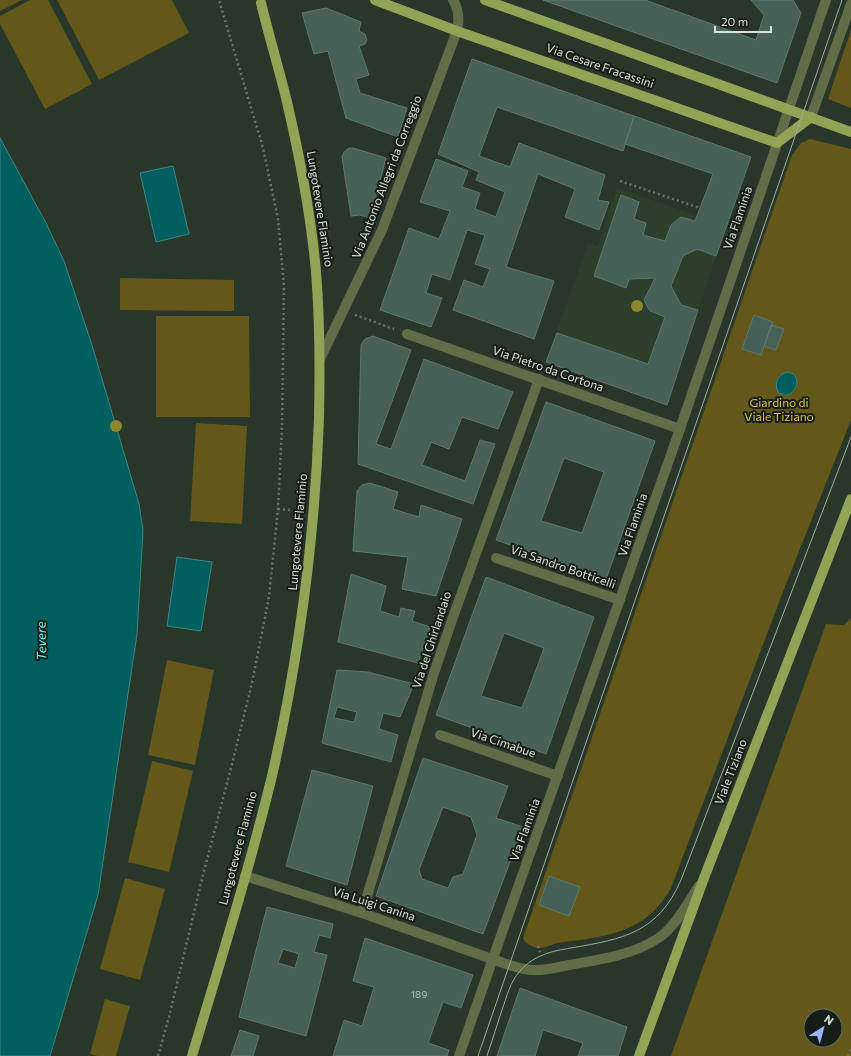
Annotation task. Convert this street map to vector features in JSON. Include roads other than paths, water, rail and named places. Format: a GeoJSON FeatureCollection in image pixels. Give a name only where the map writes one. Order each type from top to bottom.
{"type":"FeatureCollection","features":[{"type":"Feature","properties":{"kind":"main road","name":"Via Cesare Fracassini"},"geometry":{"type":"LineString","coordinates":[[375,0],[457,31],[777,142]]}},
{"type":"Feature","properties":{"kind":"main road","name":"Via Cesare Fracassini"},"geometry":{"type":"LineString","coordinates":[[485,0],[788,108],[851,132]]}},
{"type":"Feature","properties":{"kind":"main road","name":"Lungotevere Flaminio"},"geometry":{"type":"LineString","coordinates":[[192,1056],[245,876],[277,752],[303,612],[318,453],[320,359],[316,272],[303,174],[264,1]]}},
{"type":"Feature","properties":{"kind":"main road"},"geometry":{"type":"LineString","coordinates":[[777,142],[811,117]]}},
{"type":"Feature","properties":{"kind":"main road","name":"Viale Tiziano"},"geometry":{"type":"LineString","coordinates":[[639,1056],[704,878],[851,499]]}},
{"type":"Feature","properties":{"kind":"street","name":"Via Antonio Allegri da Correggio"},"geometry":{"type":"LineString","coordinates":[[320,359],[382,230],[457,31],[459,16],[453,0]]}},
{"type":"Feature","properties":{"kind":"street","name":"Via Flaminia"},"geometry":{"type":"LineString","coordinates":[[460,1056],[493,958],[680,429],[824,1]]}},
{"type":"Feature","properties":{"kind":"street"},"geometry":{"type":"LineString","coordinates":[[811,117],[851,4]]}},
{"type":"Feature","properties":{"kind":"street","name":"Via Pietro da Cortona"},"geometry":{"type":"LineString","coordinates":[[407,334],[680,429]]}},
{"type":"Feature","properties":{"kind":"street","name":"Via del Ghirlandaio"},"geometry":{"type":"LineString","coordinates":[[362,913],[433,676],[476,550],[539,379]]}},
{"type":"Feature","properties":{"kind":"street","name":"Via Sandro Botticelli"},"geometry":{"type":"LineString","coordinates":[[496,558],[620,600]]}},
{"type":"Feature","properties":{"kind":"street","name":"Via Cimabue"},"geometry":{"type":"LineString","coordinates":[[440,734],[558,776]]}},
{"type":"Feature","properties":{"kind":"street","name":"Via Luigi Canina"},"geometry":{"type":"LineString","coordinates":[[245,876],[362,913],[522,969],[539,970],[627,953],[651,942],[669,928],[682,912],[704,878]]}},
{"type":"Feature","properties":{"kind":"water","name":"Tevere"},"geometry":{"type":"Polygon","coordinates":[[[0,138],[46,223],[64,261],[91,342],[139,504],[143,530],[137,634],[98,895],[50,1056],[0,1056],[0,138]]]}},
{"type":"Feature","properties":{"kind":"water"},"geometry":{"type":"Polygon","coordinates":[[[173,166],[189,234],[156,242],[140,173],[173,166]]]}},
{"type":"Feature","properties":{"kind":"water"},"geometry":{"type":"Polygon","coordinates":[[[787,372],[792,373],[795,376],[797,384],[790,394],[785,395],[778,392],[776,383],[781,375],[787,372]]]}},
{"type":"Feature","properties":{"kind":"water"},"geometry":{"type":"Polygon","coordinates":[[[177,557],[212,562],[201,631],[167,626],[177,557]]]}},
{"type":"Feature","properties":{"kind":"tram line"},"geometry":{"type":"LineString","coordinates":[[478,1056],[842,0]]}},
{"type":"Feature","properties":{"kind":"tram line"},"geometry":{"type":"LineString","coordinates":[[487,1056],[509,989],[517,975],[525,966],[537,957],[550,952],[623,937],[650,922],[661,912],[672,898],[681,880],[851,437]]}},
{"type":"Feature","properties":{"kind":"park label","name":"Giardino di Viale Tiziano"},"geometry":{"type":"Point","coordinates":[779,410]}}]}
